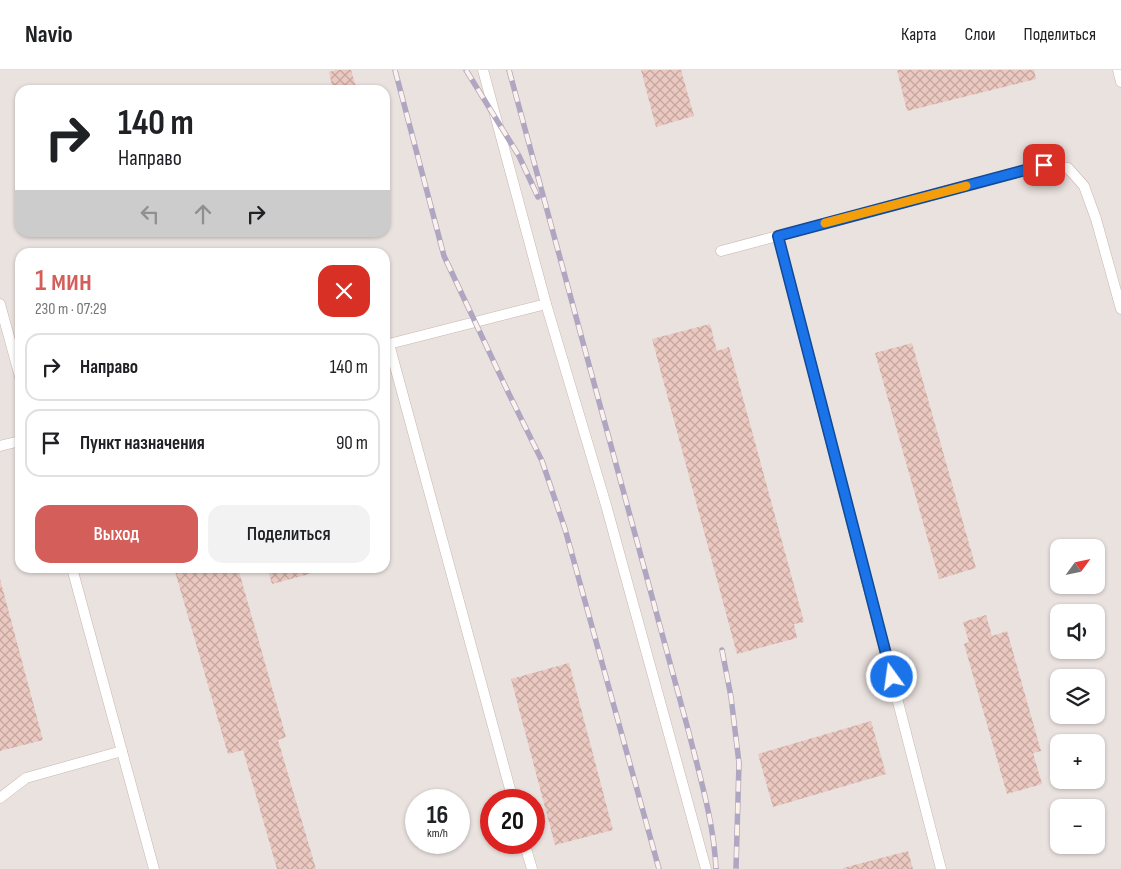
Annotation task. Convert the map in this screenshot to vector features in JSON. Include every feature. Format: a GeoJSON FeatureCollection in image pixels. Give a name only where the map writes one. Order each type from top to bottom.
{"type":"FeatureCollection","features":[{"type":"Feature","properties":{"kind":"lane"},"geometry":{"type":"LineString","coordinates":[[483,70],[546,304],[606,505],[706,869]]}},
{"type":"Feature","properties":{"kind":"lane"},"geometry":{"type":"LineString","coordinates":[[1118,70],[1121,82]]}},
{"type":"Feature","properties":{"kind":"lane"},"geometry":{"type":"LineString","coordinates":[[721,251],[1044,165],[1068,168],[1084,186],[1096,219],[1121,309]]}},
{"type":"Feature","properties":{"kind":"lane"},"geometry":{"type":"LineString","coordinates":[[778,236],[941,869]]}},
{"type":"Feature","properties":{"kind":"lane"},"geometry":{"type":"LineString","coordinates":[[0,304],[15,359]]}},
{"type":"Feature","properties":{"kind":"lane"},"geometry":{"type":"LineString","coordinates":[[390,344],[546,304]]}},
{"type":"Feature","properties":{"kind":"lane"},"geometry":{"type":"LineString","coordinates":[[390,356],[510,789]]}},
{"type":"Feature","properties":{"kind":"lane"},"geometry":{"type":"LineString","coordinates":[[0,446],[15,442]]}},
{"type":"Feature","properties":{"kind":"lane"},"geometry":{"type":"LineString","coordinates":[[73,573],[154,869]]}},
{"type":"Feature","properties":{"kind":"lane"},"geometry":{"type":"LineString","coordinates":[[0,798],[26,778],[122,751]]}},
{"type":"Feature","properties":{"kind":"lane"},"geometry":{"type":"LineString","coordinates":[[528,854],[532,869]]}},
{"type":"Feature","properties":{"kind":"shaded area"},"geometry":{"type":"Polygon","coordinates":[[[0,70],[1121,70],[1121,869],[0,869],[0,70]]]}},
{"type":"Feature","properties":{"kind":"building"},"geometry":{"type":"Polygon","coordinates":[[[351,70],[356,85],[332,85],[329,72],[351,70]]]}},
{"type":"Feature","properties":{"kind":"building"},"geometry":{"type":"Polygon","coordinates":[[[641,70],[681,70],[694,116],[656,127],[641,70]]]}},
{"type":"Feature","properties":{"kind":"building"},"geometry":{"type":"Polygon","coordinates":[[[897,70],[1034,70],[1036,79],[907,111],[897,70]]]}},
{"type":"Feature","properties":{"kind":"building"},"geometry":{"type":"Polygon","coordinates":[[[710,324],[717,351],[729,347],[804,622],[794,624],[797,638],[737,654],[652,339],[710,324]]]}},
{"type":"Feature","properties":{"kind":"building"},"geometry":{"type":"Polygon","coordinates":[[[912,343],[976,568],[939,579],[875,353],[912,343]]]}},
{"type":"Feature","properties":{"kind":"building"},"geometry":{"type":"Polygon","coordinates":[[[175,573],[239,573],[286,737],[278,740],[316,869],[277,869],[243,750],[228,754],[175,573]]]}},
{"type":"Feature","properties":{"kind":"building"},"geometry":{"type":"Polygon","coordinates":[[[269,573],[313,573],[272,584],[269,573]]]}},
{"type":"Feature","properties":{"kind":"building"},"geometry":{"type":"Polygon","coordinates":[[[0,579],[43,740],[0,751],[0,579]]]}},
{"type":"Feature","properties":{"kind":"building"},"geometry":{"type":"Polygon","coordinates":[[[986,615],[992,636],[1007,631],[1041,751],[1033,753],[1042,784],[1007,794],[964,644],[969,642],[963,622],[986,615]]]}},
{"type":"Feature","properties":{"kind":"building"},"geometry":{"type":"Polygon","coordinates":[[[569,663],[613,830],[555,845],[545,807],[545,789],[540,789],[511,679],[569,663]]]}},
{"type":"Feature","properties":{"kind":"building"},"geometry":{"type":"Polygon","coordinates":[[[871,721],[886,774],[773,807],[758,754],[871,721]]]}},
{"type":"Feature","properties":{"kind":"building"},"geometry":{"type":"Polygon","coordinates":[[[908,851],[913,869],[843,869],[843,868],[908,851]]]}},
{"type":"Feature","properties":{"kind":"railway"},"geometry":{"type":"LineString","coordinates":[[395,70],[444,256],[542,461],[565,529],[659,869]]}},
{"type":"Feature","properties":{"kind":"railway"},"geometry":{"type":"LineString","coordinates":[[466,70],[519,156],[538,197]]}},
{"type":"Feature","properties":{"kind":"railway"},"geometry":{"type":"LineString","coordinates":[[509,70],[702,783],[715,852],[716,869]]}},
{"type":"Feature","properties":{"kind":"railway"},"geometry":{"type":"LineString","coordinates":[[722,650],[731,697],[739,763],[736,869]]}},
{"type":"Feature","properties":{"kind":"slow traffic"},"geometry":{"type":"LineString","coordinates":[[825,223],[966,186]]}},
{"type":"Feature","properties":{"kind":"route"},"geometry":{"type":"LineString","coordinates":[[892,677],[778,236],[1044,165]]}}]}
